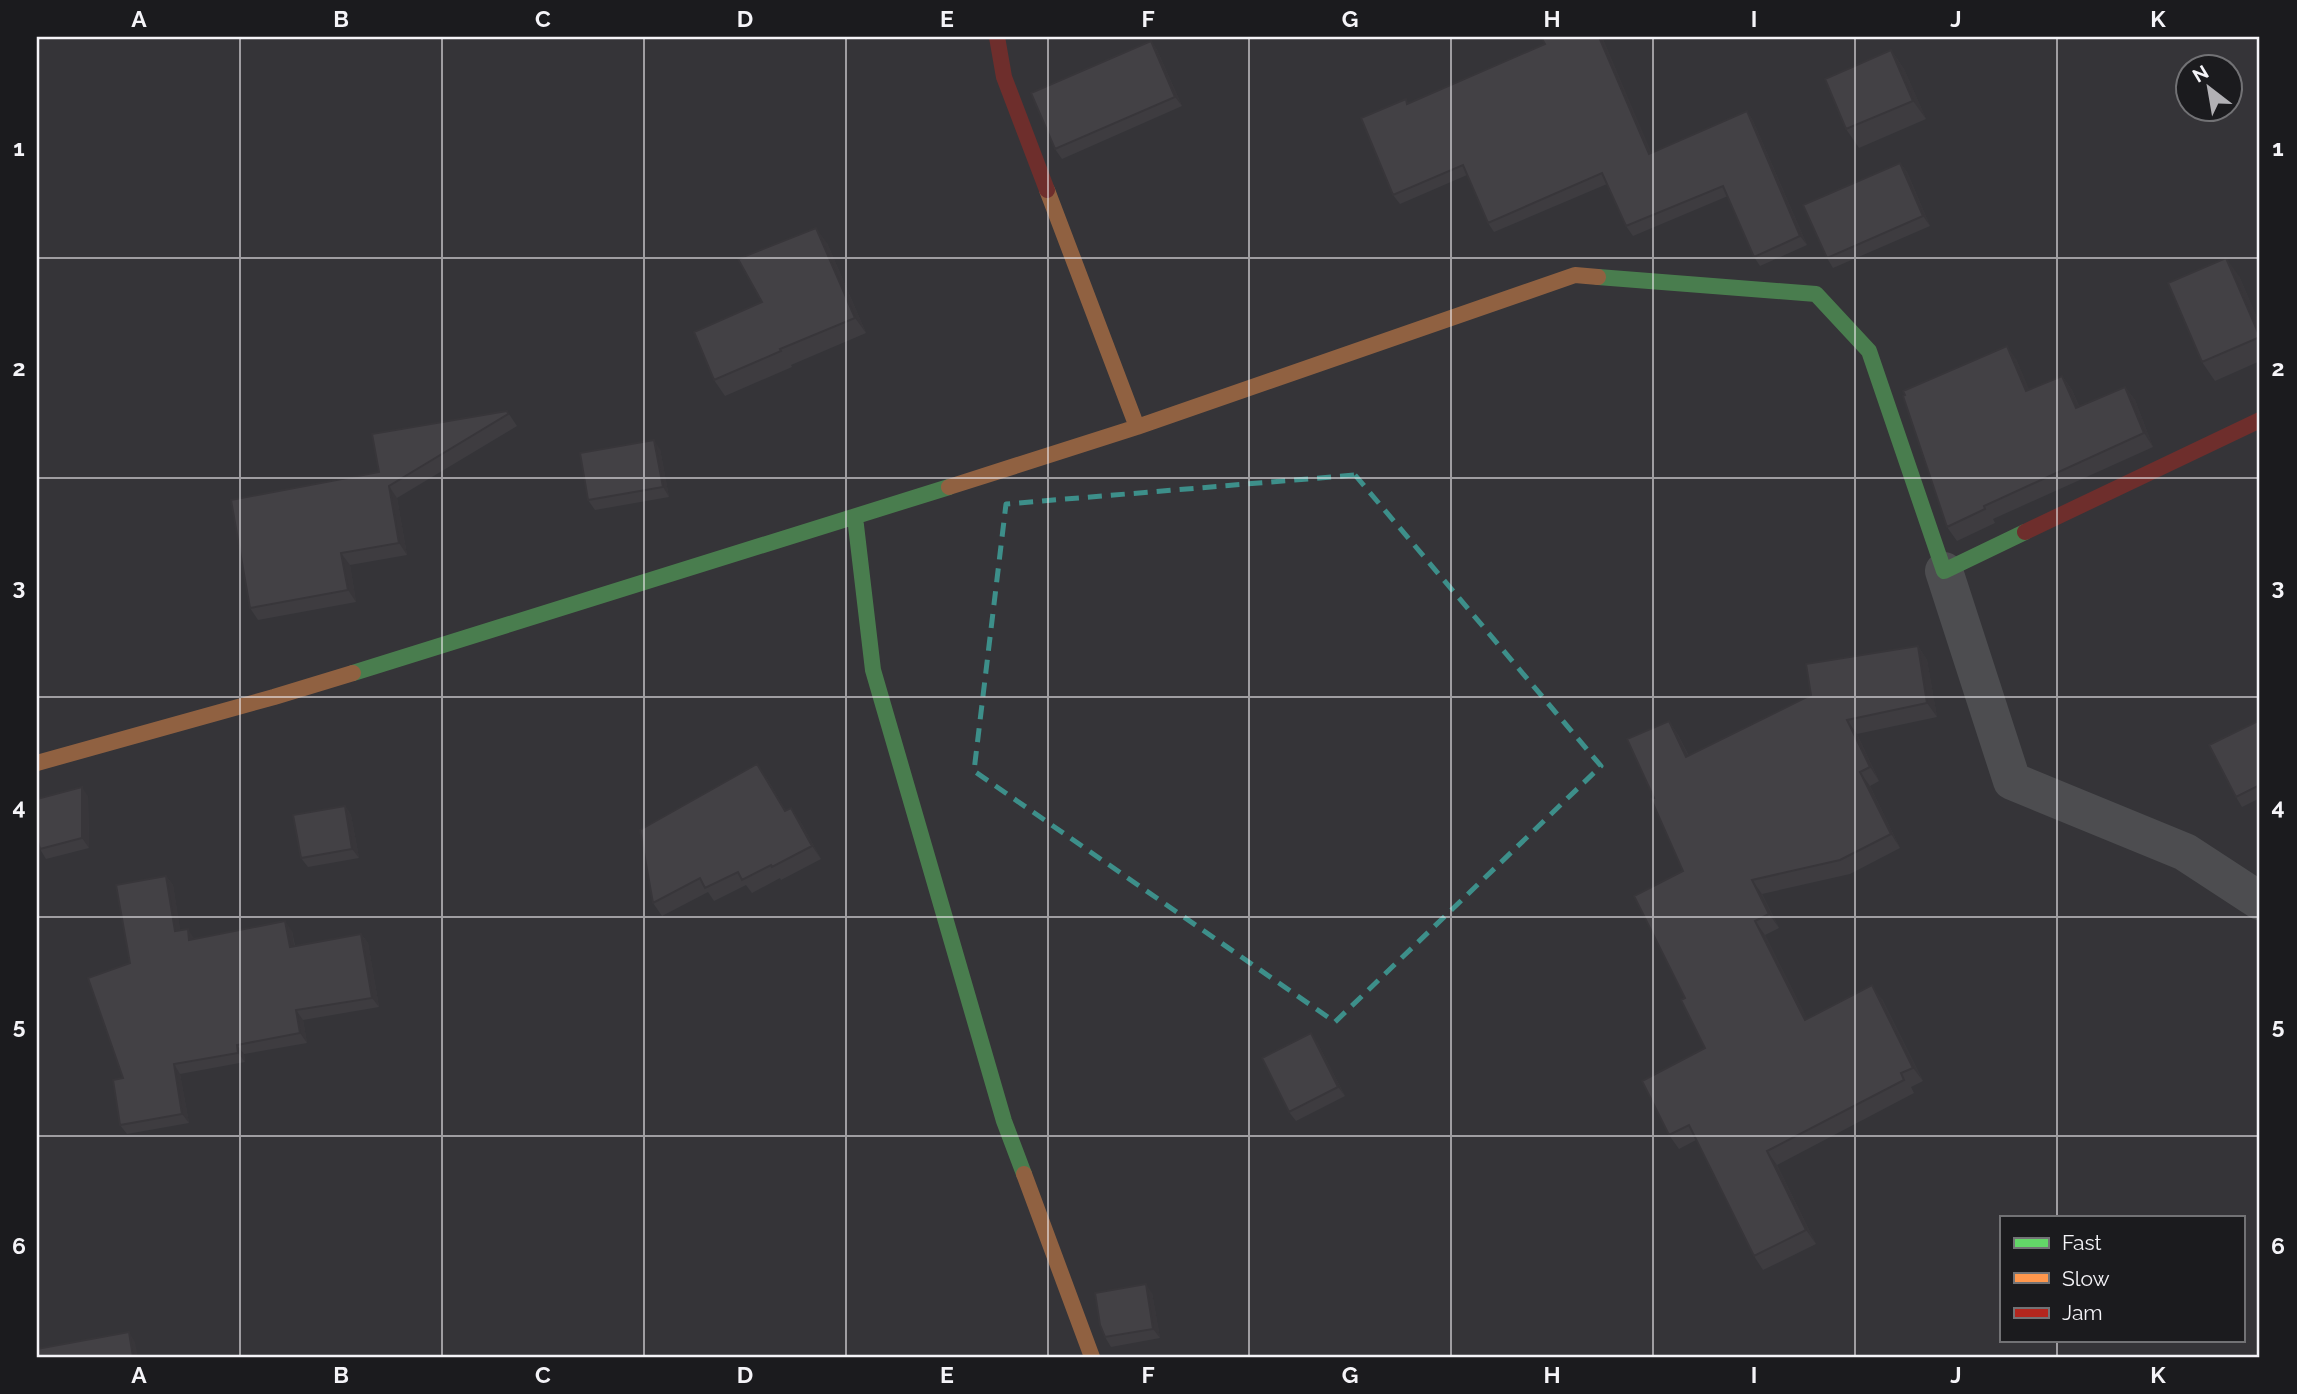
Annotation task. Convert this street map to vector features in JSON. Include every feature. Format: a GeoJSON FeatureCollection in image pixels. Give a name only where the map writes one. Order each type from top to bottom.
{"type":"FeatureCollection","features":[{"type":"Feature","properties":{"kind":"street"},"geometry":{"type":"LineString","coordinates":[[997,37],[1004,77],[1137,427]]}},
{"type":"Feature","properties":{"kind":"street"},"geometry":{"type":"LineString","coordinates":[[37,763],[274,697],[855,517],[1137,427],[1575,275],[1815,294],[1869,351],[2012,781],[2185,852],[2260,901]]}},
{"type":"Feature","properties":{"kind":"street"},"geometry":{"type":"LineString","coordinates":[[1944,571],[2260,420]]}},
{"type":"Feature","properties":{"kind":"street"},"geometry":{"type":"LineString","coordinates":[[855,517],[873,670],[1004,1121],[1092,1357]]}},
{"type":"Feature","properties":{"kind":"highlighted area"},"geometry":{"type":"Polygon","coordinates":[[[1355,475],[1601,766],[1335,1022],[974,771],[1006,504],[1355,475]]]}},
{"type":"Feature","properties":{"kind":"building"},"geometry":{"type":"Polygon","coordinates":[[[1541,37],[1599,37],[1649,154],[1747,111],[1800,236],[1754,257],[1723,186],[1626,226],[1602,173],[1488,223],[1463,165],[1393,195],[1361,118],[1406,99],[1407,104],[1545,44],[1541,37]]]}},
{"type":"Feature","properties":{"kind":"building"},"geometry":{"type":"Polygon","coordinates":[[[1151,41],[1175,97],[1055,149],[1031,93],[1151,41]]]}},
{"type":"Feature","properties":{"kind":"building"},"geometry":{"type":"Polygon","coordinates":[[[1891,50],[1913,101],[1846,129],[1825,79],[1891,50]]]}},
{"type":"Feature","properties":{"kind":"building"},"geometry":{"type":"Polygon","coordinates":[[[1900,163],[1923,216],[1827,258],[1803,205],[1900,163]]]}},
{"type":"Feature","properties":{"kind":"building"},"geometry":{"type":"Polygon","coordinates":[[[816,228],[855,318],[714,380],[694,332],[762,302],[738,259],[816,228]]]}},
{"type":"Feature","properties":{"kind":"building"},"geometry":{"type":"Polygon","coordinates":[[[2226,258],[2260,337],[2202,362],[2168,283],[2226,258]]]}},
{"type":"Feature","properties":{"kind":"building"},"geometry":{"type":"Polygon","coordinates":[[[2007,346],[2026,391],[2062,376],[2076,408],[2125,387],[2144,433],[1984,506],[1985,509],[1947,527],[1903,391],[2007,346]]]}},
{"type":"Feature","properties":{"kind":"building"},"geometry":{"type":"Polygon","coordinates":[[[507,411],[508,414],[389,486],[399,543],[341,553],[348,590],[250,608],[231,500],[379,472],[372,434],[507,411]]]}},
{"type":"Feature","properties":{"kind":"building"},"geometry":{"type":"Polygon","coordinates":[[[654,440],[663,487],[588,500],[580,453],[654,440]]]}},
{"type":"Feature","properties":{"kind":"building"},"geometry":{"type":"Polygon","coordinates":[[[1918,646],[1927,703],[1847,720],[1870,767],[1860,772],[1891,834],[1840,860],[1752,880],[1769,914],[1755,921],[1805,1020],[1872,985],[1913,1068],[1901,1073],[1904,1080],[1767,1151],[1806,1230],[1754,1256],[1689,1125],[1669,1135],[1642,1081],[1705,1048],[1681,1000],[1685,998],[1634,896],[1683,871],[1627,739],[1669,721],[1686,757],[1811,695],[1806,664],[1918,646]]]}},
{"type":"Feature","properties":{"kind":"building"},"geometry":{"type":"Polygon","coordinates":[[[2260,720],[2260,785],[2236,797],[2209,745],[2260,720]]]}},
{"type":"Feature","properties":{"kind":"building"},"geometry":{"type":"Polygon","coordinates":[[[757,764],[785,811],[791,808],[812,846],[742,880],[738,872],[705,888],[700,878],[653,903],[640,830],[757,764]]]}},
{"type":"Feature","properties":{"kind":"building"},"geometry":{"type":"Polygon","coordinates":[[[82,787],[82,838],[40,849],[37,838],[37,799],[82,787]]]}},
{"type":"Feature","properties":{"kind":"building"},"geometry":{"type":"Polygon","coordinates":[[[345,806],[352,849],[301,858],[293,815],[345,806]]]}},
{"type":"Feature","properties":{"kind":"building"},"geometry":{"type":"Polygon","coordinates":[[[166,876],[175,931],[188,929],[189,940],[285,921],[290,947],[361,934],[372,998],[296,1010],[300,1033],[237,1045],[238,1053],[174,1064],[182,1114],[120,1125],[113,1080],[123,1078],[88,978],[130,963],[116,885],[166,876]]]}},
{"type":"Feature","properties":{"kind":"building"},"geometry":{"type":"Polygon","coordinates":[[[1311,1033],[1338,1087],[1289,1112],[1262,1058],[1311,1033]]]}},
{"type":"Feature","properties":{"kind":"building"},"geometry":{"type":"Polygon","coordinates":[[[1146,1284],[1153,1329],[1105,1337],[1100,1325],[1095,1293],[1146,1284]]]}},
{"type":"Feature","properties":{"kind":"building"},"geometry":{"type":"Polygon","coordinates":[[[129,1332],[133,1357],[37,1357],[37,1349],[129,1332]]]}},
{"type":"Feature","properties":{"kind":"traffic: fast"},"geometry":{"type":"LineString","coordinates":[[1598,277],[1816,294],[1869,351],[1944,571],[2025,532]]}},
{"type":"Feature","properties":{"kind":"traffic: fast"},"geometry":{"type":"LineString","coordinates":[[353,673],[949,487]]}},
{"type":"Feature","properties":{"kind":"traffic: fast"},"geometry":{"type":"LineString","coordinates":[[855,517],[873,670],[1004,1121],[1024,1174]]}},
{"type":"Feature","properties":{"kind":"traffic: slow"},"geometry":{"type":"LineString","coordinates":[[949,487],[1137,427],[1047,190]]}},
{"type":"Feature","properties":{"kind":"traffic: slow"},"geometry":{"type":"LineString","coordinates":[[1137,427],[1575,275],[1598,277]]}},
{"type":"Feature","properties":{"kind":"traffic: slow"},"geometry":{"type":"LineString","coordinates":[[37,763],[353,673]]}},
{"type":"Feature","properties":{"kind":"traffic: slow"},"geometry":{"type":"LineString","coordinates":[[1024,1174],[1092,1357]]}},
{"type":"Feature","properties":{"kind":"traffic: jam"},"geometry":{"type":"LineString","coordinates":[[997,37],[1004,77],[1047,190]]}},
{"type":"Feature","properties":{"kind":"traffic: jam"},"geometry":{"type":"LineString","coordinates":[[2025,532],[2260,420]]}}]}
